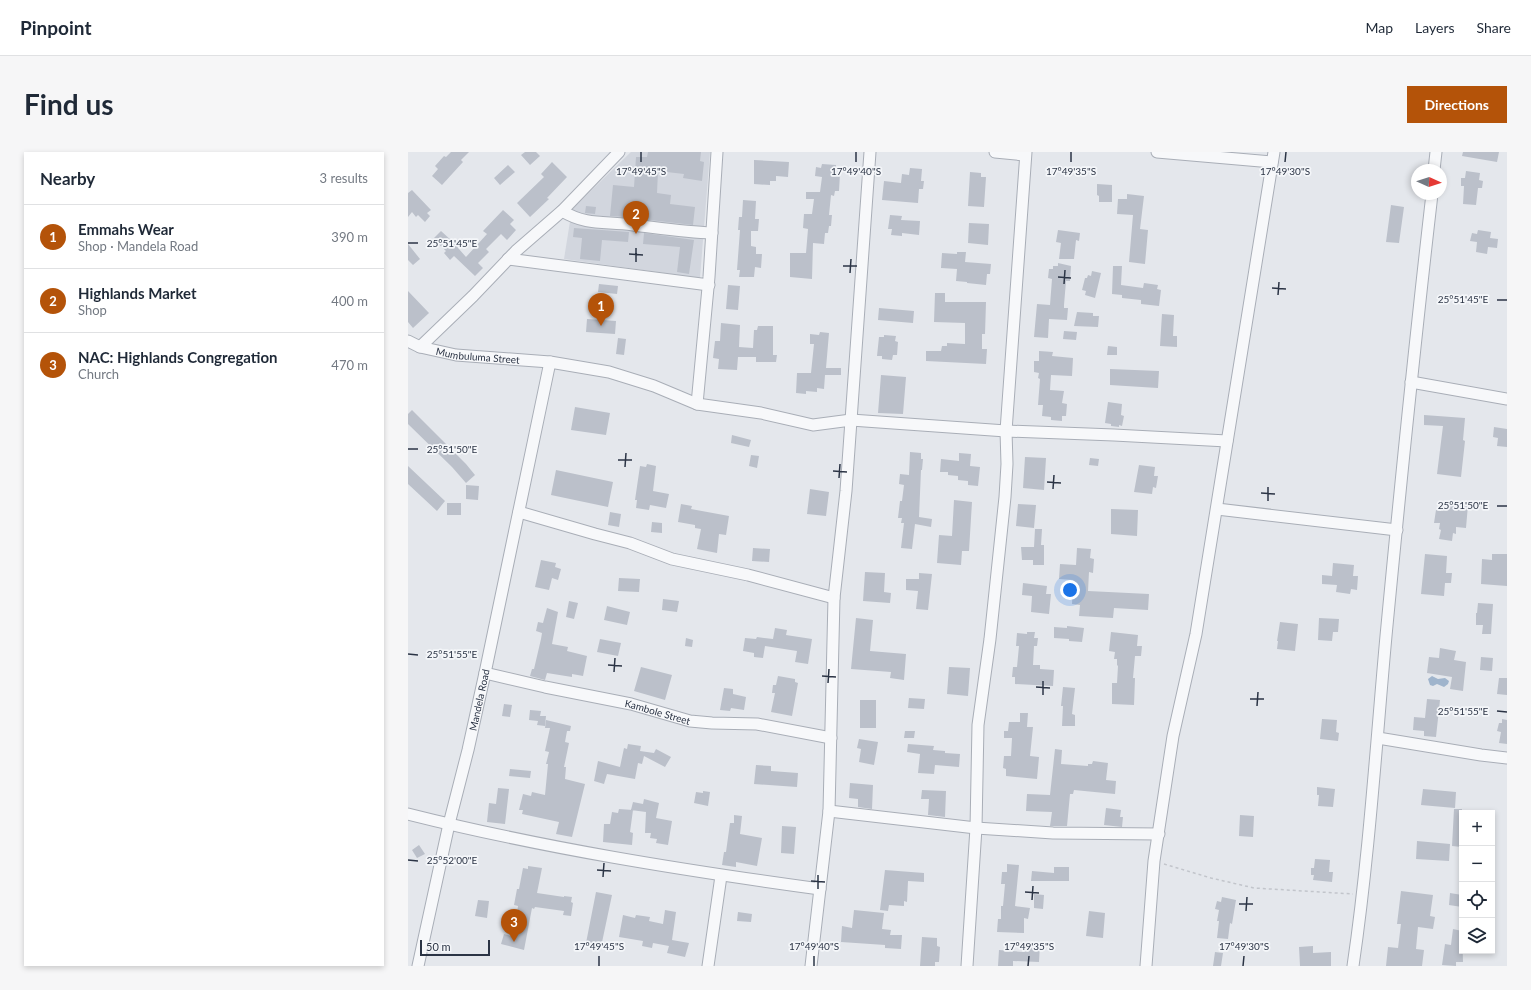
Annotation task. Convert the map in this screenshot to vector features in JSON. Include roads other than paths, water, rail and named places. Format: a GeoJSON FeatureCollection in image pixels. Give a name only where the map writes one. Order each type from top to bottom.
{"type":"FeatureCollection","features":[{"type":"Feature","properties":{"kind":"street"},"geometry":{"type":"LineString","coordinates":[[420,347],[474,296],[508,260],[562,211],[619,152]]}},
{"type":"Feature","properties":{"kind":"street"},"geometry":{"type":"LineString","coordinates":[[696,404],[709,285],[717,152]]}},
{"type":"Feature","properties":{"kind":"street"},"geometry":{"type":"LineString","coordinates":[[812,966],[829,811],[834,598],[846,491],[870,152]]}},
{"type":"Feature","properties":{"kind":"street"},"geometry":{"type":"LineString","coordinates":[[967,966],[976,828],[978,725],[990,639],[1005,497],[1007,464],[1006,431],[1026,153],[995,152]]}},
{"type":"Feature","properties":{"kind":"street"},"geometry":{"type":"LineString","coordinates":[[1146,966],[1154,861],[1173,736],[1196,634],[1273,157],[1157,152]]}},
{"type":"Feature","properties":{"kind":"street"},"geometry":{"type":"LineString","coordinates":[[1435,164],[1436,152]]}},
{"type":"Feature","properties":{"kind":"street"},"geometry":{"type":"LineString","coordinates":[[1353,966],[1363,894],[1397,530],[1431,200]]}},
{"type":"Feature","properties":{"kind":"street"},"geometry":{"type":"LineString","coordinates":[[562,211],[574,218],[586,221],[712,233]]}},
{"type":"Feature","properties":{"kind":"street"},"geometry":{"type":"LineString","coordinates":[[508,260],[709,285]]}},
{"type":"Feature","properties":{"kind":"street","name":"Mumbuluma Street"},"geometry":{"type":"LineString","coordinates":[[408,341],[420,347],[456,355],[550,362],[608,372],[654,386],[696,404],[761,413],[813,425],[851,420],[1006,431],[1227,441]]}},
{"type":"Feature","properties":{"kind":"street","name":"Mandela Road"},"geometry":{"type":"LineString","coordinates":[[418,966],[449,824],[468,750],[485,673],[550,362]]}},
{"type":"Feature","properties":{"kind":"street"},"geometry":{"type":"LineString","coordinates":[[1412,382],[1507,399]]}},
{"type":"Feature","properties":{"kind":"street"},"geometry":{"type":"LineString","coordinates":[[1217,509],[1397,530]]}},
{"type":"Feature","properties":{"kind":"street"},"geometry":{"type":"LineString","coordinates":[[519,512],[630,543],[672,559],[748,576],[834,598]]}},
{"type":"Feature","properties":{"kind":"street","name":"Kambole Street"},"geometry":{"type":"LineString","coordinates":[[485,673],[544,687],[631,704],[690,721],[757,724],[831,738]]}},
{"type":"Feature","properties":{"kind":"street"},"geometry":{"type":"LineString","coordinates":[[1378,738],[1507,758]]}},
{"type":"Feature","properties":{"kind":"street"},"geometry":{"type":"LineString","coordinates":[[829,811],[976,828],[1054,833],[1159,834]]}},
{"type":"Feature","properties":{"kind":"street"},"geometry":{"type":"LineString","coordinates":[[408,814],[613,858],[721,876],[820,889]]}},
{"type":"Feature","properties":{"kind":"street"},"geometry":{"type":"LineString","coordinates":[[708,966],[721,876]]}},
{"type":"Feature","properties":{"kind":"water"},"geometry":{"type":"Polygon","coordinates":[[[1432,676],[1438,679],[1445,678],[1449,681],[1448,684],[1444,687],[1437,684],[1433,686],[1430,685],[1428,679],[1432,676]]]}},
{"type":"Feature","properties":{"kind":"place","name":"Highlands Market"},"geometry":{"type":"Point","coordinates":[636,234]}},
{"type":"Feature","properties":{"kind":"place","name":"Emmahs Wear"},"geometry":{"type":"Point","coordinates":[601,326]}},
{"type":"Feature","properties":{"kind":"place","name":"NAC: Highlands Congregation"},"geometry":{"type":"Point","coordinates":[514,942]}}]}
